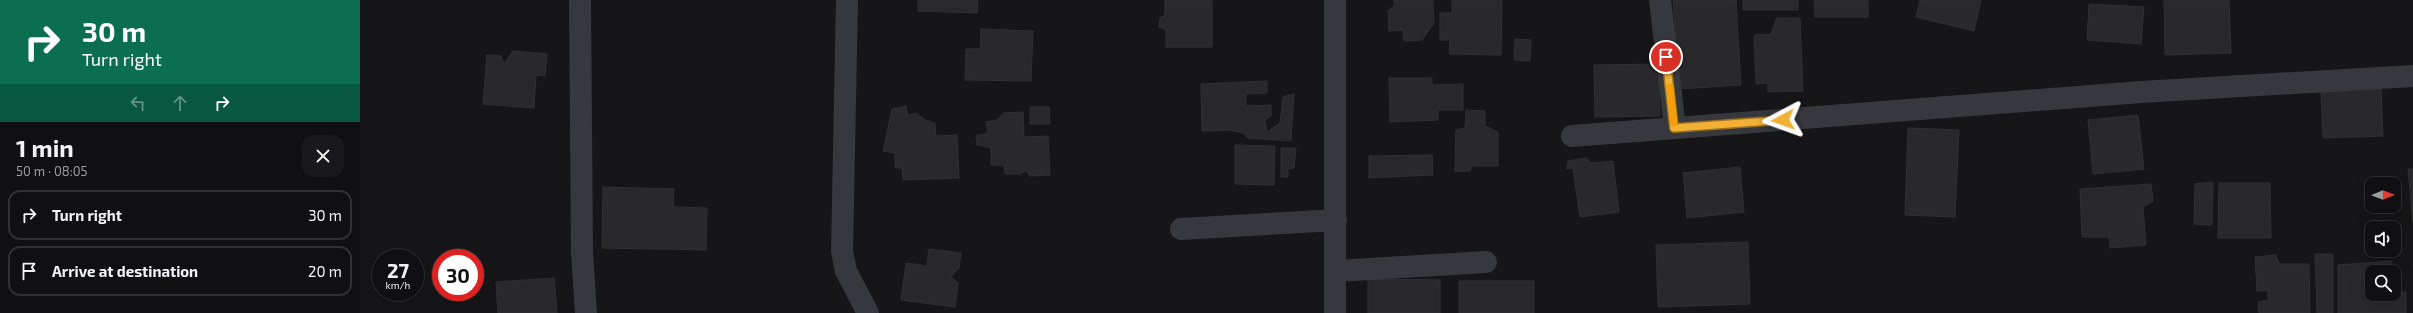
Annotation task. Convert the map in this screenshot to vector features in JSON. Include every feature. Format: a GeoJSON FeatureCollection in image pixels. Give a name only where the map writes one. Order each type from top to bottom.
{"type":"FeatureCollection","features":[{"type":"Feature","properties":{"kind":"street"},"geometry":{"type":"LineString","coordinates":[[580,0],[582,252],[586,313]]}},
{"type":"Feature","properties":{"kind":"street"},"geometry":{"type":"LineString","coordinates":[[847,0],[842,252],[846,271],[868,313]]}},
{"type":"Feature","properties":{"kind":"street"},"geometry":{"type":"LineString","coordinates":[[1335,0],[1335,313]]}},
{"type":"Feature","properties":{"kind":"street"},"geometry":{"type":"LineString","coordinates":[[1660,0],[1674,128]]}},
{"type":"Feature","properties":{"kind":"street"},"geometry":{"type":"LineString","coordinates":[[1572,136],[2141,92],[2413,76]]}},
{"type":"Feature","properties":{"kind":"street"},"geometry":{"type":"LineString","coordinates":[[1181,229],[1336,220]]}},
{"type":"Feature","properties":{"kind":"street"},"geometry":{"type":"LineString","coordinates":[[1336,271],[1486,262]]}},
{"type":"Feature","properties":{"kind":"building"},"geometry":{"type":"Polygon","coordinates":[[[918,0],[978,0],[977,13],[918,11],[918,0]]]}},
{"type":"Feature","properties":{"kind":"building"},"geometry":{"type":"Polygon","coordinates":[[[1165,0],[1212,0],[1212,47],[1166,47],[1166,30],[1159,27],[1160,18],[1165,15],[1165,0]]]}},
{"type":"Feature","properties":{"kind":"building"},"geometry":{"type":"Polygon","coordinates":[[[1394,0],[1433,0],[1434,23],[1422,40],[1404,41],[1403,30],[1389,31],[1388,11],[1394,6],[1394,0]]]}},
{"type":"Feature","properties":{"kind":"building"},"geometry":{"type":"Polygon","coordinates":[[[1452,0],[1502,0],[1501,55],[1449,54],[1450,40],[1440,40],[1440,13],[1452,13],[1452,0]]]}},
{"type":"Feature","properties":{"kind":"building"},"geometry":{"type":"Polygon","coordinates":[[[1673,0],[1736,0],[1741,85],[1679,89],[1673,0]]]}},
{"type":"Feature","properties":{"kind":"building"},"geometry":{"type":"Polygon","coordinates":[[[1743,0],[1798,0],[1798,10],[1743,10],[1743,0]]]}},
{"type":"Feature","properties":{"kind":"building"},"geometry":{"type":"Polygon","coordinates":[[[1814,0],[1868,0],[1868,17],[1815,17],[1814,0]]]}},
{"type":"Feature","properties":{"kind":"building"},"geometry":{"type":"Polygon","coordinates":[[[1920,0],[1981,0],[1974,31],[1916,17],[1920,0]]]}},
{"type":"Feature","properties":{"kind":"building"},"geometry":{"type":"Polygon","coordinates":[[[2164,0],[2229,0],[2231,53],[2165,55],[2164,0]]]}},
{"type":"Feature","properties":{"kind":"building"},"geometry":{"type":"Polygon","coordinates":[[[2089,4],[2144,7],[2141,44],[2087,40],[2089,4]]]}},
{"type":"Feature","properties":{"kind":"building"},"geometry":{"type":"Polygon","coordinates":[[[1777,18],[1800,18],[1803,91],[1768,92],[1768,83],[1756,84],[1754,35],[1771,34],[1777,18]]]}},
{"type":"Feature","properties":{"kind":"building"},"geometry":{"type":"Polygon","coordinates":[[[981,29],[1033,31],[1031,81],[965,80],[966,49],[980,49],[981,29]]]}},
{"type":"Feature","properties":{"kind":"building"},"geometry":{"type":"Polygon","coordinates":[[[1515,39],[1531,40],[1530,61],[1514,60],[1515,39]]]}},
{"type":"Feature","properties":{"kind":"building"},"geometry":{"type":"Polygon","coordinates":[[[513,51],[547,54],[545,76],[536,75],[534,108],[483,104],[487,55],[501,56],[504,64],[513,51]]]}},
{"type":"Feature","properties":{"kind":"building"},"geometry":{"type":"Polygon","coordinates":[[[1658,64],[1660,116],[1595,117],[1594,65],[1658,64]]]}},
{"type":"Feature","properties":{"kind":"building"},"geometry":{"type":"Polygon","coordinates":[[[1389,78],[1432,78],[1432,85],[1463,84],[1463,110],[1438,110],[1438,120],[1390,122],[1389,78]]]}},
{"type":"Feature","properties":{"kind":"building"},"geometry":{"type":"Polygon","coordinates":[[[1267,81],[1267,93],[1246,94],[1246,106],[1271,105],[1271,116],[1265,120],[1267,132],[1280,123],[1283,97],[1294,94],[1291,141],[1248,138],[1243,133],[1229,130],[1202,131],[1201,84],[1267,81]]]}},
{"type":"Feature","properties":{"kind":"building"},"geometry":{"type":"Polygon","coordinates":[[[2381,89],[2383,136],[2323,138],[2321,92],[2381,89]]]}},
{"type":"Feature","properties":{"kind":"building"},"geometry":{"type":"Polygon","coordinates":[[[906,106],[908,115],[916,113],[925,120],[935,123],[936,136],[957,135],[959,178],[903,180],[902,168],[895,168],[895,153],[883,151],[892,109],[906,106]]]}},
{"type":"Feature","properties":{"kind":"building"},"geometry":{"type":"Polygon","coordinates":[[[1030,107],[1049,107],[1050,124],[1030,124],[1030,107]]]}},
{"type":"Feature","properties":{"kind":"building"},"geometry":{"type":"Polygon","coordinates":[[[1466,110],[1485,111],[1485,126],[1498,132],[1498,166],[1472,166],[1470,171],[1455,171],[1456,130],[1465,128],[1466,110]]]}},
{"type":"Feature","properties":{"kind":"building"},"geometry":{"type":"Polygon","coordinates":[[[1023,112],[1024,137],[1048,136],[1050,175],[1030,176],[1026,171],[1020,174],[1005,174],[1004,165],[991,165],[991,148],[977,145],[976,136],[988,133],[986,122],[998,120],[1003,113],[1023,112]]]}},
{"type":"Feature","properties":{"kind":"building"},"geometry":{"type":"Polygon","coordinates":[[[2138,115],[2144,169],[2093,174],[2088,120],[2138,115]]]}},
{"type":"Feature","properties":{"kind":"building"},"geometry":{"type":"Polygon","coordinates":[[[1908,128],[1959,130],[1955,217],[1905,215],[1908,128]]]}},
{"type":"Feature","properties":{"kind":"building"},"geometry":{"type":"Polygon","coordinates":[[[1235,145],[1275,146],[1274,185],[1235,184],[1235,145]]]}},
{"type":"Feature","properties":{"kind":"building"},"geometry":{"type":"Polygon","coordinates":[[[1281,148],[1296,148],[1294,168],[1288,169],[1288,177],[1281,177],[1281,148]]]}},
{"type":"Feature","properties":{"kind":"building"},"geometry":{"type":"Polygon","coordinates":[[[1432,155],[1433,175],[1369,178],[1369,156],[1432,155]]]}},
{"type":"Feature","properties":{"kind":"building"},"geometry":{"type":"Polygon","coordinates":[[[1586,158],[1591,163],[1613,161],[1619,212],[1580,217],[1573,168],[1567,169],[1568,161],[1586,158]]]}},
{"type":"Feature","properties":{"kind":"building"},"geometry":{"type":"Polygon","coordinates":[[[1740,167],[1744,212],[1687,218],[1683,173],[1740,167]]]}},
{"type":"Feature","properties":{"kind":"building"},"geometry":{"type":"Polygon","coordinates":[[[2408,169],[2413,169],[2413,222],[2408,169]]]}},
{"type":"Feature","properties":{"kind":"building"},"geometry":{"type":"Polygon","coordinates":[[[2213,182],[2212,225],[2194,224],[2195,184],[2213,182]]]}},
{"type":"Feature","properties":{"kind":"building"},"geometry":{"type":"Polygon","coordinates":[[[2219,183],[2270,183],[2271,238],[2218,238],[2219,183]]]}},
{"type":"Feature","properties":{"kind":"building"},"geometry":{"type":"Polygon","coordinates":[[[2151,184],[2153,201],[2143,207],[2146,245],[2110,248],[2109,237],[2082,237],[2080,189],[2151,184]]]}},
{"type":"Feature","properties":{"kind":"building"},"geometry":{"type":"Polygon","coordinates":[[[603,187],[674,189],[673,207],[707,208],[706,250],[602,248],[603,187]]]}},
{"type":"Feature","properties":{"kind":"building"},"geometry":{"type":"Polygon","coordinates":[[[1748,242],[1750,304],[1658,307],[1656,245],[1748,242]]]}},
{"type":"Feature","properties":{"kind":"building"},"geometry":{"type":"Polygon","coordinates":[[[929,249],[961,253],[959,268],[951,277],[958,283],[955,307],[901,300],[906,263],[927,266],[929,249]]]}},
{"type":"Feature","properties":{"kind":"building"},"geometry":{"type":"Polygon","coordinates":[[[2315,254],[2333,254],[2333,313],[2317,313],[2315,254]]]}},
{"type":"Feature","properties":{"kind":"building"},"geometry":{"type":"Polygon","coordinates":[[[2276,255],[2279,264],[2309,264],[2310,313],[2259,313],[2258,302],[2268,300],[2268,290],[2257,291],[2255,257],[2276,255]]]}},
{"type":"Feature","properties":{"kind":"building"},"geometry":{"type":"Polygon","coordinates":[[[2391,261],[2391,265],[2365,265],[2365,301],[2401,301],[2401,292],[2406,292],[2406,313],[2338,313],[2338,265],[2391,261]]]}},
{"type":"Feature","properties":{"kind":"building"},"geometry":{"type":"Polygon","coordinates":[[[554,278],[557,313],[498,313],[496,282],[554,278]]]}},
{"type":"Feature","properties":{"kind":"building"},"geometry":{"type":"Polygon","coordinates":[[[1368,279],[1440,280],[1440,313],[1368,313],[1368,279]]]}},
{"type":"Feature","properties":{"kind":"building"},"geometry":{"type":"Polygon","coordinates":[[[1459,281],[1534,281],[1534,313],[1459,313],[1459,281]]]}},
{"type":"Feature","properties":{"kind":"slow traffic"},"geometry":{"type":"LineString","coordinates":[[1670,87],[1674,123]]}},
{"type":"Feature","properties":{"kind":"route"},"geometry":{"type":"LineString","coordinates":[[1666,57],[1674,128],[1783,120]]}}]}
